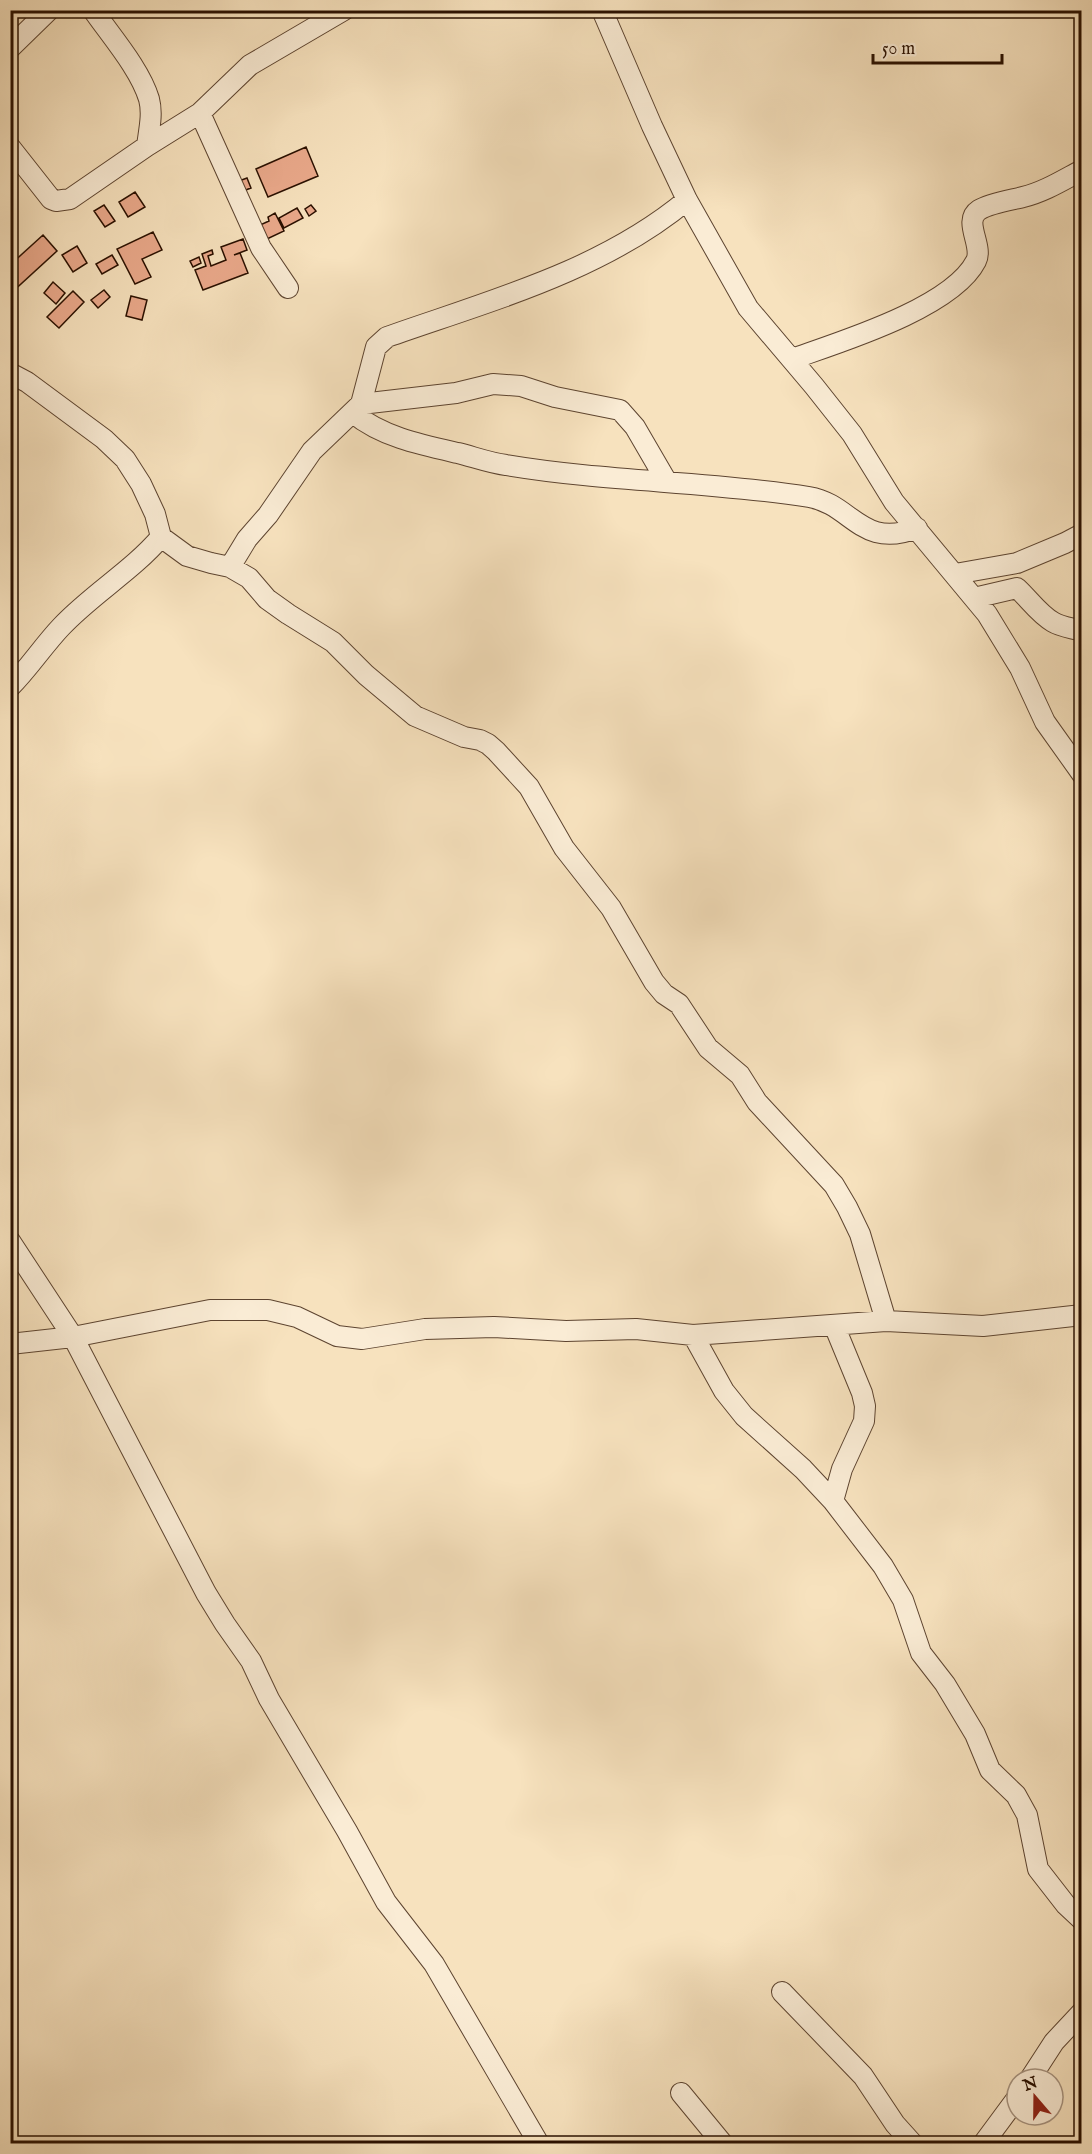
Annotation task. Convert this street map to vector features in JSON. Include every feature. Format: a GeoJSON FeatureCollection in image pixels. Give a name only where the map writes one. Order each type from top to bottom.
{"type":"FeatureCollection","features":[{"type":"Feature","properties":{"kind":"street"},"geometry":{"type":"LineString","coordinates":[[10,48],[49,10]]}},
{"type":"Feature","properties":{"kind":"street"},"geometry":{"type":"LineString","coordinates":[[93,10],[121,48],[149,98],[151,119],[147,146]]}},
{"type":"Feature","properties":{"kind":"street"},"geometry":{"type":"LineString","coordinates":[[10,147],[51,200],[70,199],[200,113],[250,65],[344,10]]}},
{"type":"Feature","properties":{"kind":"street"},"geometry":{"type":"LineString","coordinates":[[602,10],[687,200],[748,308],[852,434],[894,502],[987,614],[1020,668],[1045,722],[1082,774]]}},
{"type":"Feature","properties":{"kind":"street"},"geometry":{"type":"LineString","coordinates":[[200,113],[261,248],[288,288]]}},
{"type":"Feature","properties":{"kind":"street"},"geometry":{"type":"LineString","coordinates":[[792,359],[859,335],[941,296],[966,275],[977,260],[972,218],[979,210],[1032,194],[1082,170]]}},
{"type":"Feature","properties":{"kind":"street"},"geometry":{"type":"LineString","coordinates":[[230,567],[247,539],[268,515],[312,451],[357,409],[376,347],[387,338],[553,278],[635,236],[668,216],[687,200]]}},
{"type":"Feature","properties":{"kind":"street"},"geometry":{"type":"LineString","coordinates":[[10,374],[27,382],[104,439],[125,459],[141,484],[155,514],[161,537],[187,556],[230,567],[249,578],[267,599],[333,642],[366,675],[415,716],[488,744],[529,788],[564,848],[610,908],[654,982],[664,994],[679,1004],[708,1048],[740,1075],[757,1102],[834,1185],[860,1234],[886,1321]]}},
{"type":"Feature","properties":{"kind":"street"},"geometry":{"type":"LineString","coordinates":[[357,409],[456,393],[493,384],[521,386],[555,398],[620,410],[635,427],[667,482]]}},
{"type":"Feature","properties":{"kind":"street"},"geometry":{"type":"LineString","coordinates":[[357,409],[368,425],[431,448],[504,465],[589,476],[812,497],[881,534],[894,534],[917,528]]}},
{"type":"Feature","properties":{"kind":"street"},"geometry":{"type":"LineString","coordinates":[[955,574],[1017,563],[1082,534]]}},
{"type":"Feature","properties":{"kind":"street"},"geometry":{"type":"LineString","coordinates":[[10,687],[62,627],[111,582],[148,553],[161,537]]}},
{"type":"Feature","properties":{"kind":"street"},"geometry":{"type":"LineString","coordinates":[[1017,563],[1017,588],[1031,600],[1040,613],[1054,623],[1082,631]]}},
{"type":"Feature","properties":{"kind":"street"},"geometry":{"type":"LineString","coordinates":[[974,598],[1017,588]]}},
{"type":"Feature","properties":{"kind":"street"},"geometry":{"type":"LineString","coordinates":[[10,1241],[73,1337],[206,1593],[251,1661],[269,1699],[386,1902],[434,1964],[539,2144]]}},
{"type":"Feature","properties":{"kind":"street"},"geometry":{"type":"LineString","coordinates":[[10,1344],[73,1337],[210,1310],[267,1310],[297,1317],[337,1336],[362,1339],[424,1329],[482,1327],[566,1331],[636,1329],[693,1335],[886,1321],[983,1326],[1082,1315]]}},
{"type":"Feature","properties":{"kind":"street"},"geometry":{"type":"LineString","coordinates":[[833,1502],[842,1469],[864,1421],[865,1406],[862,1393],[834,1325]]}},
{"type":"Feature","properties":{"kind":"street"},"geometry":{"type":"LineString","coordinates":[[693,1335],[724,1391],[744,1416],[803,1469],[833,1502],[883,1566],[903,1600],[921,1653],[945,1684],[975,1734],[990,1770],[1016,1795],[1027,1815],[1038,1869],[1066,1905],[1082,1920]]}},
{"type":"Feature","properties":{"kind":"street"},"geometry":{"type":"LineString","coordinates":[[782,1992],[863,2076],[895,2124],[913,2144]]}},
{"type":"Feature","properties":{"kind":"street"},"geometry":{"type":"LineString","coordinates":[[1038,2067],[1054,2042],[1082,2012]]}},
{"type":"Feature","properties":{"kind":"street"},"geometry":{"type":"LineString","coordinates":[[681,2093],[723,2143]]}},
{"type":"Feature","properties":{"kind":"street"},"geometry":{"type":"LineString","coordinates":[[983,2144],[1005,2114]]}},
{"type":"Feature","properties":{"kind":"building"},"geometry":{"type":"Polygon","coordinates":[[[306,147],[318,176],[268,197],[256,169],[306,147]]]}},
{"type":"Feature","properties":{"kind":"building"},"geometry":{"type":"Polygon","coordinates":[[[247,178],[251,188],[243,191],[239,181],[247,178]]]}},
{"type":"Feature","properties":{"kind":"building"},"geometry":{"type":"Polygon","coordinates":[[[135,192],[145,207],[128,217],[119,202],[135,192]]]}},
{"type":"Feature","properties":{"kind":"building"},"geometry":{"type":"Polygon","coordinates":[[[104,205],[115,221],[105,227],[94,211],[104,205]]]}},
{"type":"Feature","properties":{"kind":"building"},"geometry":{"type":"Polygon","coordinates":[[[311,205],[316,211],[309,216],[305,209],[311,205]]]}},
{"type":"Feature","properties":{"kind":"building"},"geometry":{"type":"Polygon","coordinates":[[[297,208],[303,218],[284,228],[279,218],[297,208]]]}},
{"type":"Feature","properties":{"kind":"building"},"geometry":{"type":"Polygon","coordinates":[[[275,213],[284,231],[267,239],[260,225],[269,221],[268,217],[275,213]]]}},
{"type":"Feature","properties":{"kind":"building"},"geometry":{"type":"Polygon","coordinates":[[[153,232],[162,250],[142,259],[151,277],[135,284],[117,249],[153,232]]]}},
{"type":"Feature","properties":{"kind":"building"},"geometry":{"type":"Polygon","coordinates":[[[43,235],[57,251],[10,294],[10,265],[43,235]]]}},
{"type":"Feature","properties":{"kind":"building"},"geometry":{"type":"Polygon","coordinates":[[[243,239],[247,250],[234,255],[240,253],[248,273],[203,290],[195,270],[206,266],[202,254],[212,250],[213,254],[208,256],[211,266],[226,260],[221,247],[243,239]]]}},
{"type":"Feature","properties":{"kind":"building"},"geometry":{"type":"Polygon","coordinates":[[[77,246],[87,263],[73,272],[62,255],[77,246]]]}},
{"type":"Feature","properties":{"kind":"building"},"geometry":{"type":"Polygon","coordinates":[[[112,255],[118,265],[102,274],[96,264],[112,255]]]}},
{"type":"Feature","properties":{"kind":"building"},"geometry":{"type":"Polygon","coordinates":[[[199,257],[201,263],[193,267],[190,261],[199,257]]]}},
{"type":"Feature","properties":{"kind":"building"},"geometry":{"type":"Polygon","coordinates":[[[53,282],[65,293],[56,304],[44,293],[53,282]]]}},
{"type":"Feature","properties":{"kind":"building"},"geometry":{"type":"Polygon","coordinates":[[[104,290],[110,297],[98,308],[91,300],[104,290]]]}},
{"type":"Feature","properties":{"kind":"building"},"geometry":{"type":"Polygon","coordinates":[[[73,291],[84,302],[59,328],[47,317],[73,291]]]}},
{"type":"Feature","properties":{"kind":"building"},"geometry":{"type":"Polygon","coordinates":[[[131,296],[147,300],[142,320],[126,316],[131,296]]]}}]}
